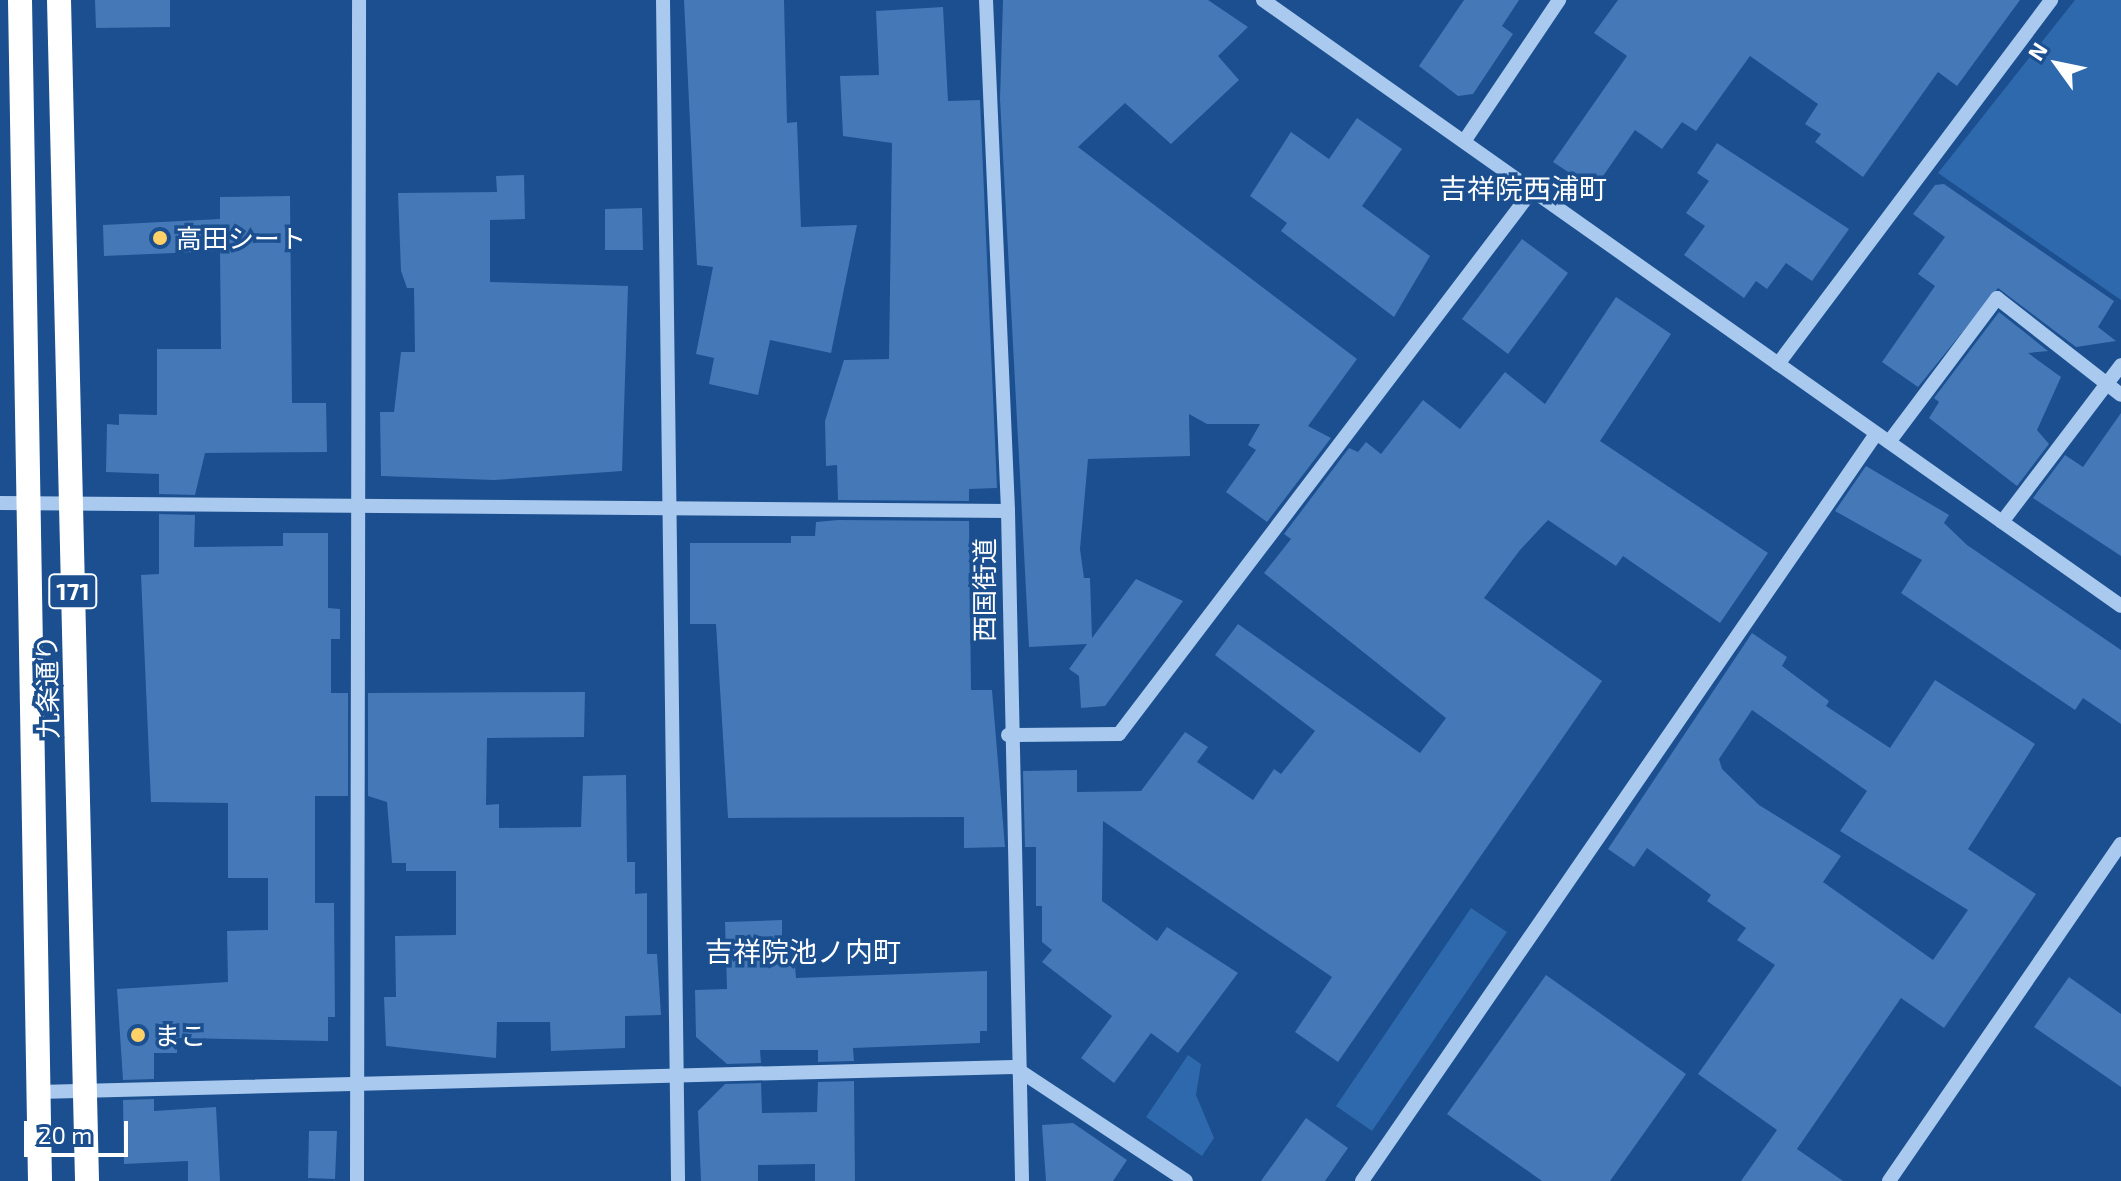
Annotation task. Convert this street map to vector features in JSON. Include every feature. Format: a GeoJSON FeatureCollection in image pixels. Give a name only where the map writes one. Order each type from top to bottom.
{"type":"FeatureCollection","features":[{"type":"Feature","properties":{"kind":"highway","name":"九条通り"},"geometry":{"type":"LineString","coordinates":[[20,0],[40,1181]]}},
{"type":"Feature","properties":{"kind":"highway","name":"九条通り"},"geometry":{"type":"LineString","coordinates":[[59,0],[87,1181]]}},
{"type":"Feature","properties":{"kind":"street"},"geometry":{"type":"LineString","coordinates":[[357,1181],[359,0]]}},
{"type":"Feature","properties":{"kind":"street"},"geometry":{"type":"LineString","coordinates":[[663,0],[678,1181]]}},
{"type":"Feature","properties":{"kind":"street","name":"西国街道"},"geometry":{"type":"LineString","coordinates":[[986,0],[1008,511],[1008,735],[1014,1067],[1022,1181]]}},
{"type":"Feature","properties":{"kind":"street"},"geometry":{"type":"LineString","coordinates":[[1263,0],[1534,188],[2121,606]]}},
{"type":"Feature","properties":{"kind":"street"},"geometry":{"type":"LineString","coordinates":[[1465,140],[1559,0]]}},
{"type":"Feature","properties":{"kind":"street"},"geometry":{"type":"LineString","coordinates":[[1778,364],[2051,0]]}},
{"type":"Feature","properties":{"kind":"street"},"geometry":{"type":"LineString","coordinates":[[1008,735],[1119,734],[1534,188]]}},
{"type":"Feature","properties":{"kind":"street"},"geometry":{"type":"LineString","coordinates":[[1362,1181],[1883,438],[1997,298],[2121,395]]}},
{"type":"Feature","properties":{"kind":"street"},"geometry":{"type":"LineString","coordinates":[[2002,522],[2121,365]]}},
{"type":"Feature","properties":{"kind":"street"},"geometry":{"type":"LineString","coordinates":[[0,503],[360,503],[1008,511]]}},
{"type":"Feature","properties":{"kind":"street"},"geometry":{"type":"LineString","coordinates":[[1889,1181],[2121,844]]}},
{"type":"Feature","properties":{"kind":"street"},"geometry":{"type":"LineString","coordinates":[[38,1092],[359,1083],[677,1080],[1014,1067],[1186,1181]]}},
{"type":"Feature","properties":{"kind":"shaded area"},"geometry":{"type":"Polygon","coordinates":[[[2075,0],[2121,0],[2121,300],[1938,173],[2075,0]]]}},
{"type":"Feature","properties":{"kind":"shaded area"},"geometry":{"type":"Polygon","coordinates":[[[1471,908],[1507,932],[1372,1131],[1336,1106],[1471,908]]]}},
{"type":"Feature","properties":{"kind":"shaded area"},"geometry":{"type":"Polygon","coordinates":[[[1188,1055],[1201,1064],[1196,1095],[1214,1138],[1202,1156],[1146,1117],[1188,1055]]]}},
{"type":"Feature","properties":{"kind":"building"},"geometry":{"type":"Polygon","coordinates":[[[95,0],[170,0],[170,27],[96,28],[95,0]]]}},
{"type":"Feature","properties":{"kind":"building"},"geometry":{"type":"Polygon","coordinates":[[[684,0],[784,0],[787,123],[797,122],[801,227],[857,225],[831,353],[770,340],[758,395],[709,384],[714,358],[696,354],[713,267],[697,265],[684,0]]]}},
{"type":"Feature","properties":{"kind":"building"},"geometry":{"type":"Polygon","coordinates":[[[1003,0],[1208,0],[1248,27],[1218,56],[1239,80],[1171,144],[1125,103],[1078,147],[1357,359],[1308,426],[1331,438],[1267,522],[1226,492],[1256,450],[1248,445],[1260,424],[1207,424],[1189,414],[1190,456],[1088,459],[1080,549],[1084,578],[1090,578],[1092,638],[1136,579],[1183,601],[1105,706],[1081,708],[1079,676],[1069,669],[1087,644],[1029,647],[1000,99],[1003,0]]]}},
{"type":"Feature","properties":{"kind":"building"},"geometry":{"type":"Polygon","coordinates":[[[1464,0],[1519,0],[1502,26],[1513,34],[1473,94],[1458,96],[1419,66],[1464,0]]]}},
{"type":"Feature","properties":{"kind":"building"},"geometry":{"type":"Polygon","coordinates":[[[1618,0],[2020,0],[1957,86],[1938,72],[1863,177],[1815,142],[1821,134],[1805,124],[1818,104],[1750,56],[1696,131],[1682,122],[1662,149],[1635,130],[1594,189],[1553,162],[1627,56],[1594,33],[1618,0]]]}},
{"type":"Feature","properties":{"kind":"building"},"geometry":{"type":"Polygon","coordinates":[[[943,7],[948,101],[980,100],[997,488],[969,489],[969,501],[838,500],[837,465],[826,466],[825,421],[844,360],[889,359],[892,143],[843,136],[840,76],[879,75],[876,11],[943,7]]]}},
{"type":"Feature","properties":{"kind":"building"},"geometry":{"type":"Polygon","coordinates":[[[1357,118],[1402,149],[1362,206],[1430,256],[1394,317],[1281,231],[1287,223],[1250,196],[1291,132],[1329,159],[1357,118]]]}},
{"type":"Feature","properties":{"kind":"building"},"geometry":{"type":"Polygon","coordinates":[[[1717,143],[1849,229],[1812,281],[1786,263],[1767,289],[1756,281],[1744,298],[1684,255],[1705,226],[1686,213],[1709,181],[1697,173],[1717,143]]]}},
{"type":"Feature","properties":{"kind":"building"},"geometry":{"type":"Polygon","coordinates":[[[524,175],[525,219],[490,220],[490,282],[628,286],[622,471],[494,480],[381,476],[380,412],[394,412],[401,352],[415,352],[414,288],[407,288],[401,271],[398,193],[497,192],[496,176],[524,175]]]}},
{"type":"Feature","properties":{"kind":"building"},"geometry":{"type":"Polygon","coordinates":[[[1944,184],[2114,301],[2098,327],[2116,341],[2076,347],[1998,288],[1918,387],[1882,362],[1935,286],[1918,274],[1945,237],[1913,214],[1935,185],[1944,184]]]}},
{"type":"Feature","properties":{"kind":"building"},"geometry":{"type":"Polygon","coordinates":[[[290,196],[292,403],[326,403],[327,452],[205,453],[195,495],[159,494],[159,474],[106,472],[107,424],[119,425],[119,414],[157,415],[157,349],[221,349],[220,251],[104,256],[103,225],[220,219],[220,197],[290,196]]]}},
{"type":"Feature","properties":{"kind":"building"},"geometry":{"type":"Polygon","coordinates":[[[642,208],[643,250],[605,250],[605,209],[642,208]]]}},
{"type":"Feature","properties":{"kind":"building"},"geometry":{"type":"Polygon","coordinates":[[[1522,239],[1568,273],[1508,354],[1462,319],[1522,239]]]}},
{"type":"Feature","properties":{"kind":"building"},"geometry":{"type":"Polygon","coordinates":[[[1616,297],[1671,334],[1600,441],[1768,553],[1720,623],[1623,556],[1616,566],[1548,520],[1520,550],[1484,598],[1602,681],[1338,1062],[1295,1032],[1332,977],[1103,821],[1102,901],[1157,941],[1167,927],[1238,973],[1178,1053],[1151,1033],[1114,1083],[1081,1058],[1112,1016],[1042,962],[1052,950],[1042,942],[1042,906],[1036,906],[1036,847],[1025,847],[1023,771],[1077,770],[1077,792],[1141,791],[1185,732],[1208,747],[1197,762],[1253,800],[1274,769],[1281,774],[1315,731],[1215,655],[1238,624],[1420,753],[1446,718],[1264,573],[1291,539],[1284,534],[1349,448],[1358,452],[1366,442],[1381,454],[1423,400],[1460,429],[1505,372],[1545,404],[1616,297]]]}},
{"type":"Feature","properties":{"kind":"building"},"geometry":{"type":"Polygon","coordinates":[[[1999,312],[2048,351],[2028,353],[2061,377],[2037,430],[2049,444],[2017,486],[1929,418],[1939,402],[1934,398],[1999,312]]]}},
{"type":"Feature","properties":{"kind":"building"},"geometry":{"type":"Polygon","coordinates":[[[2121,413],[2121,556],[2033,498],[2065,455],[2083,467],[2121,413]]]}},
{"type":"Feature","properties":{"kind":"building"},"geometry":{"type":"Polygon","coordinates":[[[1866,466],[1949,515],[1944,523],[1967,545],[2121,650],[2121,724],[2083,698],[2075,710],[1901,593],[1922,560],[1835,511],[1866,466]]]}},
{"type":"Feature","properties":{"kind":"building"},"geometry":{"type":"Polygon","coordinates":[[[159,514],[195,515],[194,547],[283,546],[283,533],[328,533],[328,608],[340,609],[340,639],[331,639],[331,693],[348,693],[348,796],[315,796],[315,903],[334,903],[335,1017],[328,1017],[328,1041],[177,1038],[177,1053],[154,1053],[154,1079],[123,1080],[117,989],[228,982],[227,931],[268,930],[268,878],[228,878],[228,803],[151,802],[141,575],[159,574],[159,514]]]}},
{"type":"Feature","properties":{"kind":"building"},"geometry":{"type":"Polygon","coordinates":[[[969,521],[971,690],[992,690],[1005,847],[964,848],[964,817],[728,818],[716,624],[690,624],[690,543],[791,543],[791,536],[815,536],[816,522],[969,521]]]}},
{"type":"Feature","properties":{"kind":"building"},"geometry":{"type":"Polygon","coordinates":[[[1752,633],[1787,657],[1782,666],[1829,701],[1826,706],[1890,748],[1935,680],[2035,744],[1968,849],[2036,894],[1944,1028],[1901,998],[1797,1149],[1843,1181],[1741,1181],[1777,1130],[1698,1074],[1775,965],[1737,940],[1746,928],[1707,901],[1711,895],[1647,848],[1634,867],[1608,849],[1752,633]],[[1752,710],[1719,759],[1722,769],[1759,805],[1841,856],[1823,882],[1933,960],[1968,910],[1840,831],[1867,791],[1752,710]]]}},
{"type":"Feature","properties":{"kind":"building"},"geometry":{"type":"Polygon","coordinates":[[[585,692],[584,737],[487,738],[486,805],[499,804],[499,828],[581,827],[583,776],[626,775],[627,862],[635,862],[635,894],[647,893],[647,954],[657,954],[661,1015],[625,1016],[625,1048],[551,1051],[550,1022],[497,1022],[496,1058],[386,1046],[384,997],[396,997],[395,936],[456,935],[456,871],[406,871],[406,863],[392,863],[387,802],[368,796],[368,693],[585,692]]]}},
{"type":"Feature","properties":{"kind":"building"},"geometry":{"type":"Polygon","coordinates":[[[782,920],[782,965],[795,965],[796,978],[987,971],[987,1031],[980,1031],[980,1043],[853,1048],[854,1061],[818,1062],[818,1050],[760,1050],[761,1063],[727,1064],[696,1037],[695,990],[727,989],[725,922],[782,920]]]}},
{"type":"Feature","properties":{"kind":"building"},"geometry":{"type":"Polygon","coordinates":[[[1546,975],[1686,1074],[1610,1181],[1542,1181],[1447,1114],[1546,975]]]}},
{"type":"Feature","properties":{"kind":"building"},"geometry":{"type":"Polygon","coordinates":[[[2069,977],[2121,1014],[2121,1087],[2034,1027],[2069,977]]]}},
{"type":"Feature","properties":{"kind":"building"},"geometry":{"type":"Polygon","coordinates":[[[854,1081],[855,1181],[815,1181],[815,1164],[758,1165],[758,1181],[701,1181],[698,1111],[725,1084],[761,1083],[762,1113],[817,1112],[818,1082],[854,1081]]]}},
{"type":"Feature","properties":{"kind":"building"},"geometry":{"type":"Polygon","coordinates":[[[154,1099],[154,1111],[216,1107],[220,1181],[188,1181],[188,1161],[124,1164],[123,1100],[154,1099]]]}},
{"type":"Feature","properties":{"kind":"building"},"geometry":{"type":"Polygon","coordinates":[[[1306,1118],[1348,1148],[1325,1181],[1261,1181],[1306,1118]]]}},
{"type":"Feature","properties":{"kind":"building"},"geometry":{"type":"Polygon","coordinates":[[[1073,1123],[1127,1160],[1113,1181],[1046,1181],[1042,1125],[1073,1123]]]}},
{"type":"Feature","properties":{"kind":"building"},"geometry":{"type":"Polygon","coordinates":[[[309,1131],[337,1131],[335,1179],[308,1178],[309,1131]]]}},
{"type":"Feature","properties":{"kind":"place","name":"高田シート"},"geometry":{"type":"Point","coordinates":[160,238]}},
{"type":"Feature","properties":{"kind":"place","name":"まこ"},"geometry":{"type":"Point","coordinates":[138,1035]}},
{"type":"Feature","properties":{"kind":"district","name":"吉祥院西浦町"},"geometry":{"type":"Point","coordinates":[1523,188]}},
{"type":"Feature","properties":{"kind":"district","name":"吉祥院池ノ内町"},"geometry":{"type":"Point","coordinates":[803,951]}}]}
